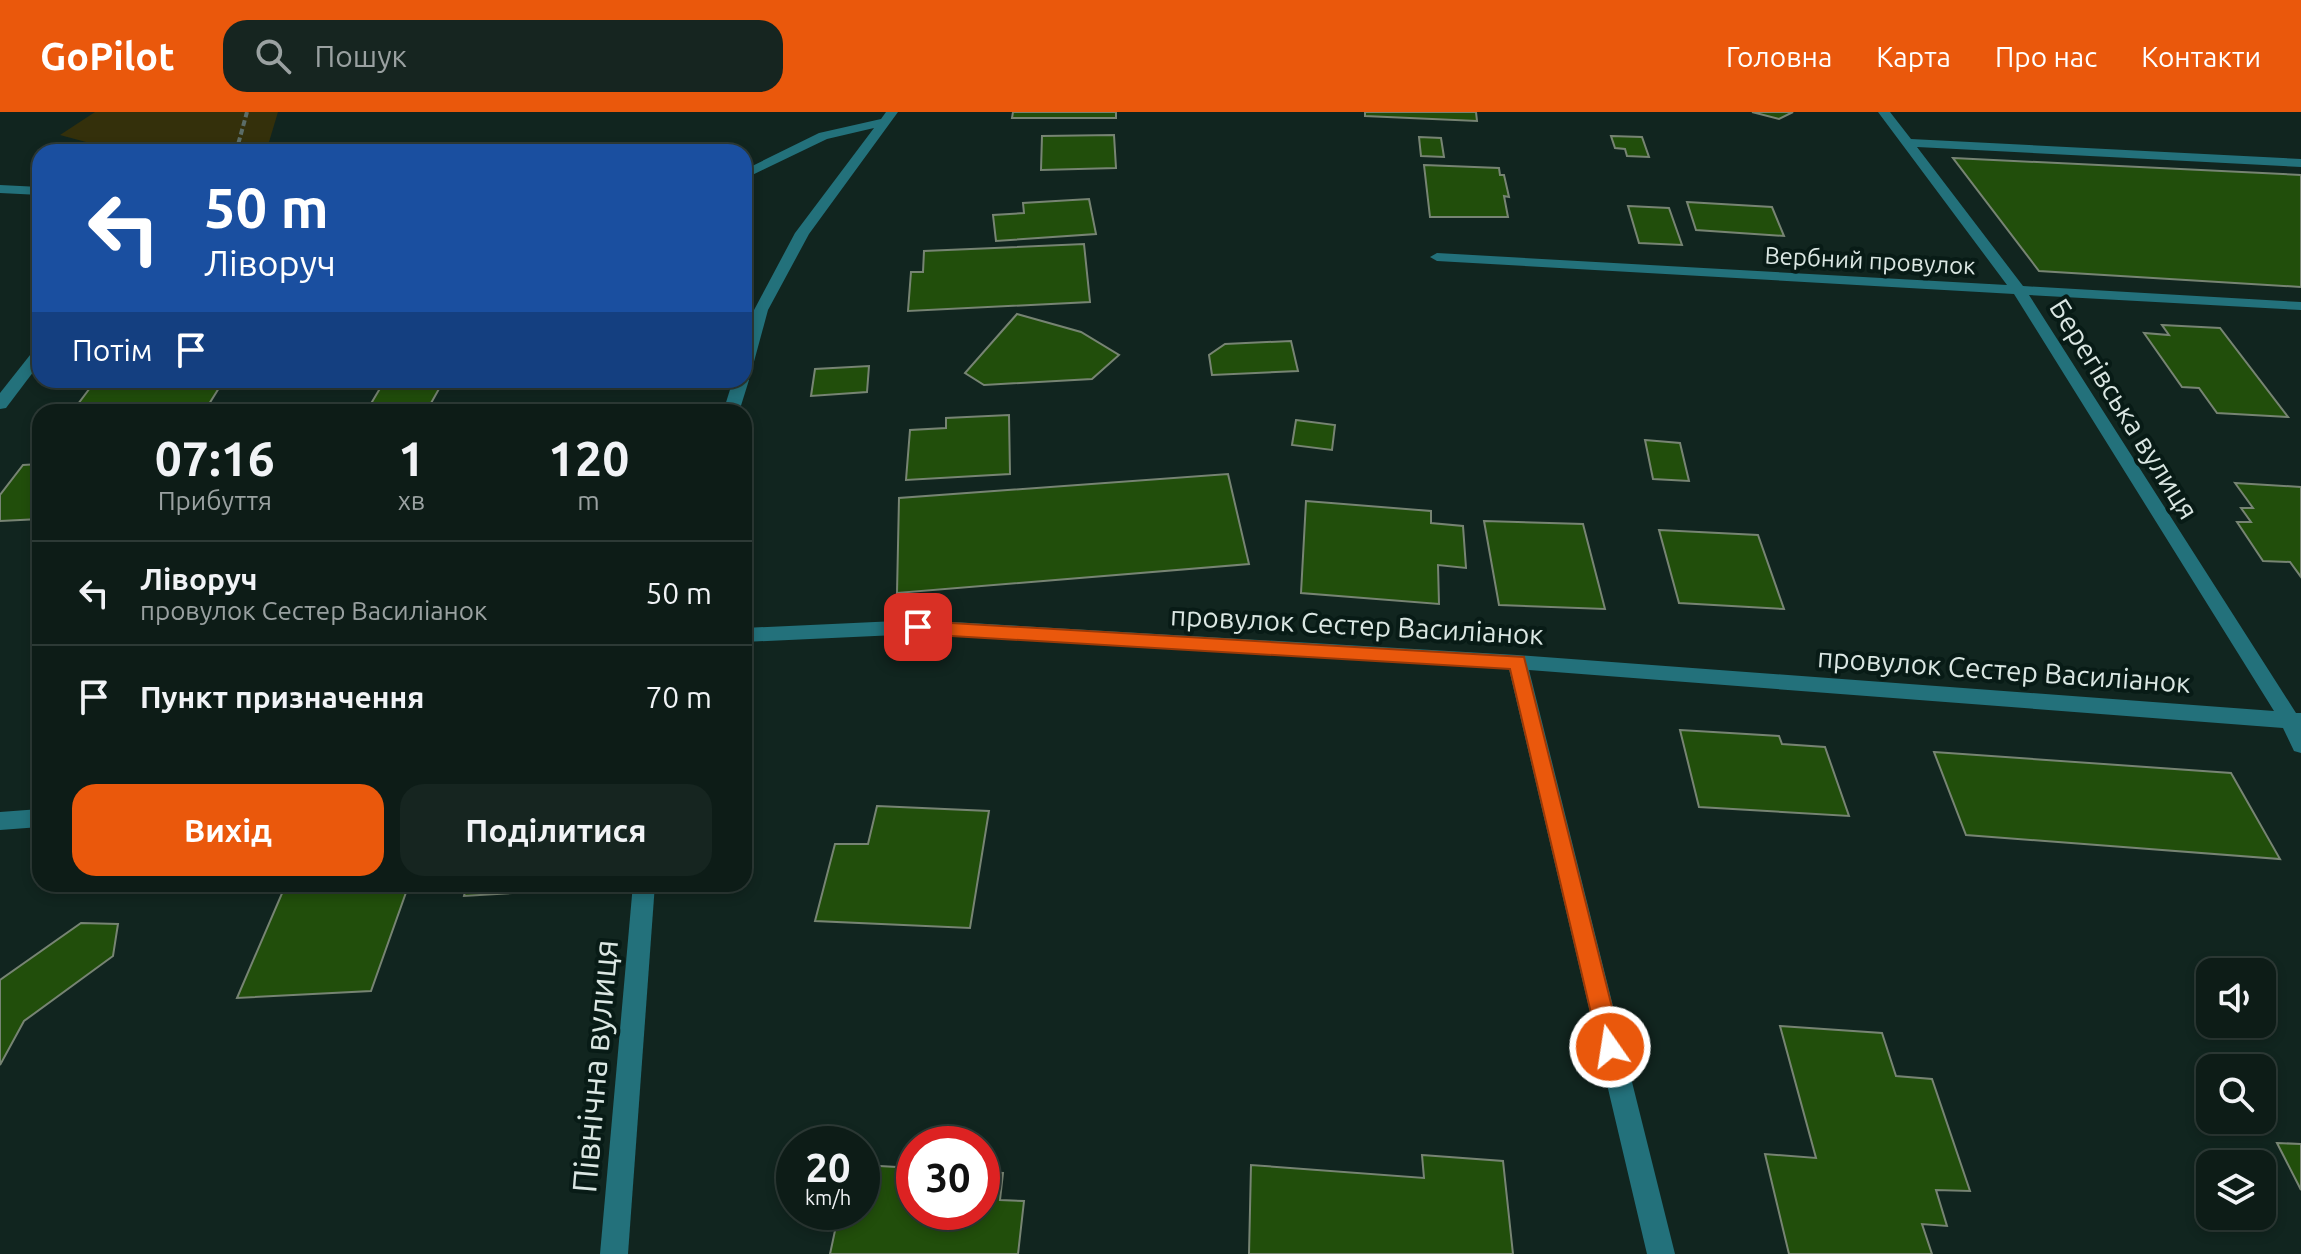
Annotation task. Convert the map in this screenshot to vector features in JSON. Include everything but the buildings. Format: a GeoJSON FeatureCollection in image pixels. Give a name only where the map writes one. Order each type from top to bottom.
{"type":"FeatureCollection","features":[{"type":"Feature","properties":{"kind":"street","name":"Берегівська вулиця"},"geometry":{"type":"LineString","coordinates":[[1884,112],[2020,292],[2296,720],[2301,745]]}},
{"type":"Feature","properties":{"kind":"street"},"geometry":{"type":"LineString","coordinates":[[752,171],[823,136],[887,117]]}},
{"type":"Feature","properties":{"kind":"street"},"geometry":{"type":"LineString","coordinates":[[752,341],[761,310],[802,233],[887,117]]}},
{"type":"Feature","properties":{"kind":"street"},"geometry":{"type":"LineString","coordinates":[[1910,143],[2301,163]]}},
{"type":"Feature","properties":{"kind":"street"},"geometry":{"type":"LineString","coordinates":[[0,189],[32,191]]}},
{"type":"Feature","properties":{"kind":"street","name":"Вербний провулок"},"geometry":{"type":"LineString","coordinates":[[1437,257],[2301,306]]}},
{"type":"Feature","properties":{"kind":"street"},"geometry":{"type":"LineString","coordinates":[[0,404],[32,363]]}},
{"type":"Feature","properties":{"kind":"street","name":"провулок Сестер Василіанок"},"geometry":{"type":"LineString","coordinates":[[752,635],[918,627],[1517,662],[2296,720]]}},
{"type":"Feature","properties":{"kind":"street"},"geometry":{"type":"LineString","coordinates":[[1517,662],[1661,1254]]}},
{"type":"Feature","properties":{"kind":"street"},"geometry":{"type":"LineString","coordinates":[[0,821],[32,819]]}},
{"type":"Feature","properties":{"kind":"street","name":"Північна вулиця"},"geometry":{"type":"LineString","coordinates":[[614,1254],[643,892]]}},
{"type":"Feature","properties":{"kind":"path"},"geometry":{"type":"LineString","coordinates":[[238,144],[247,112]]}},
{"type":"Feature","properties":{"kind":"shaded area"},"geometry":{"type":"Polygon","coordinates":[[[95,112],[278,112],[268,144],[93,144],[60,135],[95,112]]]}},
{"type":"Feature","properties":{"kind":"route"},"geometry":{"type":"LineString","coordinates":[[918,627],[1517,662],[1610,1047]]}}]}
